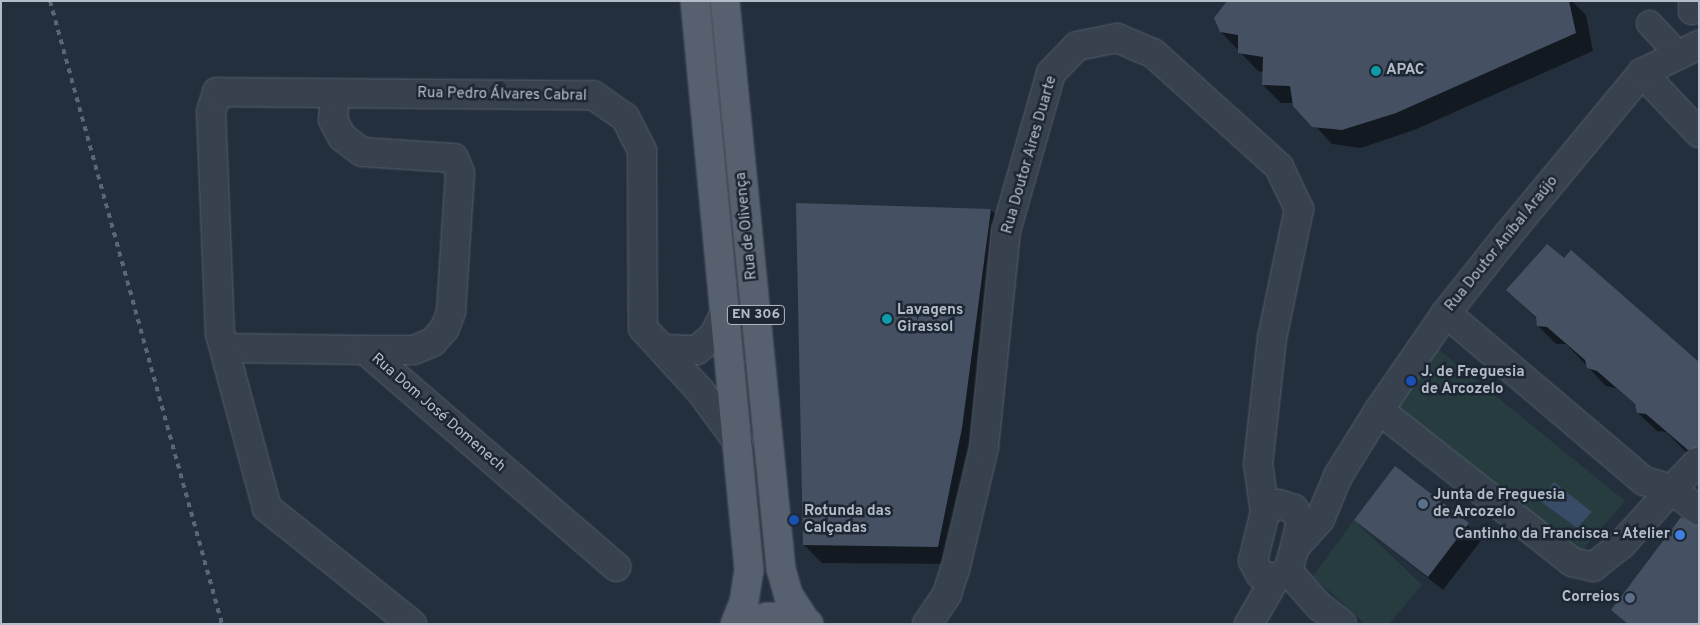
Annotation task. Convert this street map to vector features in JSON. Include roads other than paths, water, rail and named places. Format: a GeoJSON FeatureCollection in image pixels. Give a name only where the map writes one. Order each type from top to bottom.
{"type":"FeatureCollection","features":[{"type":"Feature","properties":{"kind":"main road","name":"Rua de Olivença"},"geometry":{"type":"LineString","coordinates":[[695,1],[738,442],[748,570],[744,602],[735,624]]}},
{"type":"Feature","properties":{"kind":"main road","name":"Rua de Olivença"},"geometry":{"type":"LineString","coordinates":[[725,1],[781,569],[788,594],[808,623]]}},
{"type":"Feature","properties":{"kind":"main road","name":"EN 306"},"geometry":{"type":"LineString","coordinates":[[746,624],[774,617],[788,617],[808,623]]}},
{"type":"Feature","properties":{"kind":"street"},"geometry":{"type":"LineString","coordinates":[[1649,23],[1688,49]]}},
{"type":"Feature","properties":{"kind":"street","name":"Rua Doutor Aires Duarte"},"geometry":{"type":"LineString","coordinates":[[931,622],[947,594],[955,570],[984,447],[1006,231],[1051,73],[1076,46],[1118,38],[1153,53],[1279,168],[1299,209],[1272,338],[1258,464],[1266,512]]}},
{"type":"Feature","properties":{"kind":"street","name":"Rua Doutor Aníbal Araújo"},"geometry":{"type":"LineString","coordinates":[[1280,568],[1320,519],[1338,476],[1379,410],[1446,313],[1642,73],[1688,49]]}},
{"type":"Feature","properties":{"kind":"street"},"geometry":{"type":"LineString","coordinates":[[1642,73],[1699,133]]}},
{"type":"Feature","properties":{"kind":"street","name":"Rua Pedro Álvares Cabral"},"geometry":{"type":"LineString","coordinates":[[226,348],[220,334],[211,112],[217,92],[592,95],[624,117],[642,152],[643,328],[665,349],[738,442]]}},
{"type":"Feature","properties":{"kind":"street"},"geometry":{"type":"LineString","coordinates":[[335,93],[333,120],[342,137],[362,152],[454,158],[460,173],[451,312],[445,328],[432,342],[414,350],[365,350]]}},
{"type":"Feature","properties":{"kind":"street"},"geometry":{"type":"LineString","coordinates":[[665,349],[697,350],[714,335],[725,312]]}},
{"type":"Feature","properties":{"kind":"street"},"geometry":{"type":"LineString","coordinates":[[1446,313],[1644,482],[1672,488],[1699,511]]}},
{"type":"Feature","properties":{"kind":"street"},"geometry":{"type":"LineString","coordinates":[[226,348],[266,508],[412,624]]}},
{"type":"Feature","properties":{"kind":"street","name":"Rua Dom José Domenech"},"geometry":{"type":"LineString","coordinates":[[226,348],[365,350],[616,567]]}},
{"type":"Feature","properties":{"kind":"street"},"geometry":{"type":"LineString","coordinates":[[1379,410],[1572,562],[1594,567],[1621,545],[1698,462]]}},
{"type":"Feature","properties":{"kind":"street","name":"Rua Doutor Aníbal Araújo"},"geometry":{"type":"LineString","coordinates":[[1247,624],[1280,568],[1301,522],[1294,509],[1338,476]]}},
{"type":"Feature","properties":{"kind":"street"},"geometry":{"type":"LineString","coordinates":[[1266,512],[1279,504],[1294,509]]}},
{"type":"Feature","properties":{"kind":"street","name":"Rua Doutor Aníbal Araújo"},"geometry":{"type":"LineString","coordinates":[[1266,512],[1253,561],[1280,568]]}},
{"type":"Feature","properties":{"kind":"street"},"geometry":{"type":"LineString","coordinates":[[1280,568],[1342,624]]}},
{"type":"Feature","properties":{"kind":"water"},"geometry":{"type":"Polygon","coordinates":[[[1554,482],[1592,512],[1577,528],[1540,501],[1554,482]]]}},
{"type":"Feature","properties":{"kind":"railway"},"geometry":{"type":"LineString","coordinates":[[50,1],[222,624]]}},
{"type":"Feature","properties":{"kind":"place","name":"APAC"},"geometry":{"type":"Point","coordinates":[1376,71]}},
{"type":"Feature","properties":{"kind":"place","name":"Lavagens Girassol"},"geometry":{"type":"Point","coordinates":[887,319]}},
{"type":"Feature","properties":{"kind":"place","name":"J. de Freguesia de Arcozelo"},"geometry":{"type":"Point","coordinates":[1411,381]}},
{"type":"Feature","properties":{"kind":"place","name":"Junta de Freguesia de Arcozelo"},"geometry":{"type":"Point","coordinates":[1423,504]}},
{"type":"Feature","properties":{"kind":"place","name":"Rotunda das Calçadas"},"geometry":{"type":"Point","coordinates":[794,520]}},
{"type":"Feature","properties":{"kind":"place","name":"Cantinho da Francisca - Atelier"},"geometry":{"type":"Point","coordinates":[1680,535]}},
{"type":"Feature","properties":{"kind":"place","name":"Correios"},"geometry":{"type":"Point","coordinates":[1630,598]}}]}
